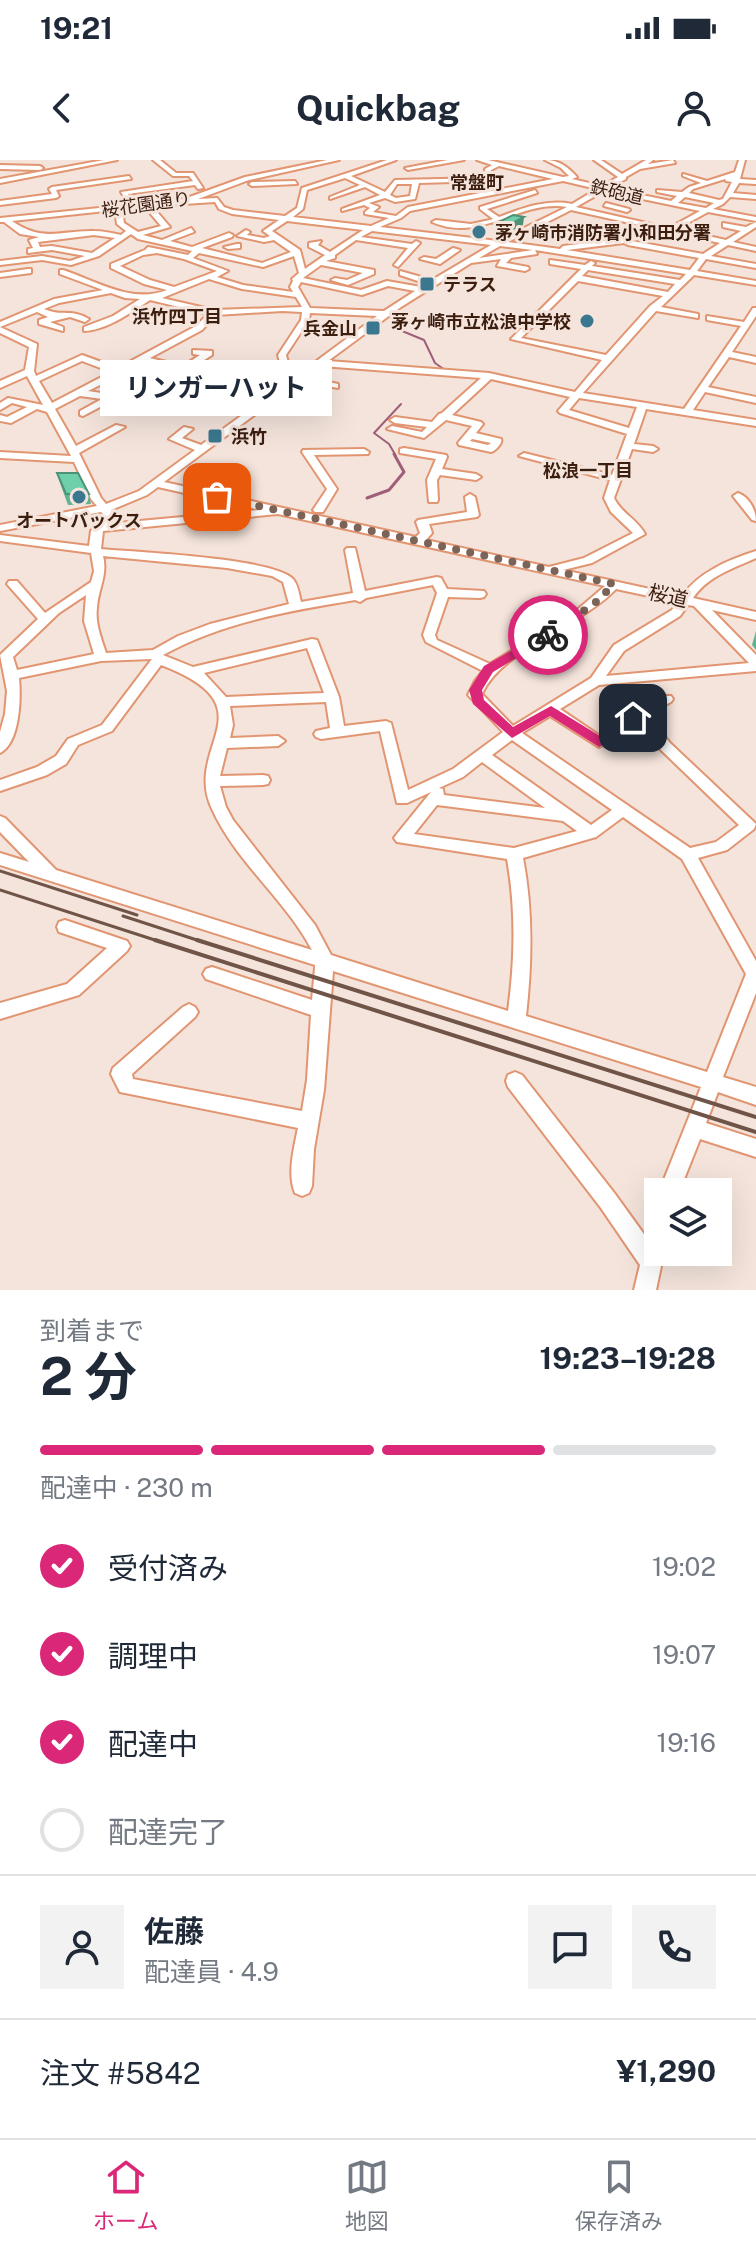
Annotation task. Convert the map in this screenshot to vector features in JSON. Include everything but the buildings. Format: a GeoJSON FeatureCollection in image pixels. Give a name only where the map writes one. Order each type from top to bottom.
{"type":"FeatureCollection","features":[{"type":"Feature","properties":{"kind":"street"},"geometry":{"type":"LineString","coordinates":[[0,181],[114,160]]}},
{"type":"Feature","properties":{"kind":"street"},"geometry":{"type":"LineString","coordinates":[[156,160],[175,175],[191,174],[205,194]]}},
{"type":"Feature","properties":{"kind":"street","name":"桜花園通り"},"geometry":{"type":"LineString","coordinates":[[2,220],[188,201],[247,178],[336,160]]}},
{"type":"Feature","properties":{"kind":"street"},"geometry":{"type":"LineString","coordinates":[[297,252],[272,238],[267,231],[300,209],[304,189],[393,160]]}},
{"type":"Feature","properties":{"kind":"street"},"geometry":{"type":"LineString","coordinates":[[408,168],[461,160]]}},
{"type":"Feature","properties":{"kind":"street","name":"鉄砲道"},"geometry":{"type":"LineString","coordinates":[[480,160],[756,222]]}},
{"type":"Feature","properties":{"kind":"street"},"geometry":{"type":"LineString","coordinates":[[549,161],[563,160]]}},
{"type":"Feature","properties":{"kind":"street"},"geometry":{"type":"LineString","coordinates":[[597,160],[624,178]]}},
{"type":"Feature","properties":{"kind":"street"},"geometry":{"type":"LineString","coordinates":[[0,528],[106,508],[158,484],[385,314],[467,262],[572,207],[650,160]]}},
{"type":"Feature","properties":{"kind":"street"},"geometry":{"type":"LineString","coordinates":[[445,257],[467,262],[622,241],[670,230],[721,203],[729,195],[742,160]]}},
{"type":"Feature","properties":{"kind":"street"},"geometry":{"type":"LineString","coordinates":[[335,386],[285,368],[282,349],[305,320],[307,309],[294,287],[300,276],[355,238],[399,217],[408,209],[574,177],[549,161]]}},
{"type":"Feature","properties":{"kind":"street"},"geometry":{"type":"LineString","coordinates":[[641,167],[673,162]]}},
{"type":"Feature","properties":{"kind":"street"},"geometry":{"type":"LineString","coordinates":[[0,167],[10,163],[53,170],[80,184]]}},
{"type":"Feature","properties":{"kind":"street"},"geometry":{"type":"LineString","coordinates":[[344,210],[385,195],[395,182],[489,179],[488,169],[498,164]]}},
{"type":"Feature","properties":{"kind":"street"},"geometry":{"type":"LineString","coordinates":[[660,165],[677,170]]}},
{"type":"Feature","properties":{"kind":"street"},"geometry":{"type":"LineString","coordinates":[[240,171],[247,178]]}},
{"type":"Feature","properties":{"kind":"street"},"geometry":{"type":"LineString","coordinates":[[685,175],[708,183]]}},
{"type":"Feature","properties":{"kind":"street"},"geometry":{"type":"LineString","coordinates":[[347,176],[395,200],[413,198],[416,182]]}},
{"type":"Feature","properties":{"kind":"street"},"geometry":{"type":"LineString","coordinates":[[672,204],[691,188],[719,179],[737,177],[756,182]]}},
{"type":"Feature","properties":{"kind":"street"},"geometry":{"type":"LineString","coordinates":[[0,203],[56,196],[52,189],[129,178]]}},
{"type":"Feature","properties":{"kind":"street"},"geometry":{"type":"LineString","coordinates":[[459,197],[454,187],[467,186],[465,181]]}},
{"type":"Feature","properties":{"kind":"street"},"geometry":{"type":"LineString","coordinates":[[134,207],[123,193],[196,183]]}},
{"type":"Feature","properties":{"kind":"street"},"geometry":{"type":"LineString","coordinates":[[228,185],[295,183]]}},
{"type":"Feature","properties":{"kind":"street"},"geometry":{"type":"LineString","coordinates":[[332,198],[365,185]]}},
{"type":"Feature","properties":{"kind":"street"},"geometry":{"type":"LineString","coordinates":[[691,188],[756,197]]}},
{"type":"Feature","properties":{"kind":"street"},"geometry":{"type":"LineString","coordinates":[[496,218],[482,208],[545,191]]}},
{"type":"Feature","properties":{"kind":"street"},"geometry":{"type":"LineString","coordinates":[[659,191],[721,203]]}},
{"type":"Feature","properties":{"kind":"street"},"geometry":{"type":"LineString","coordinates":[[524,196],[545,205]]}},
{"type":"Feature","properties":{"kind":"street"},"geometry":{"type":"LineString","coordinates":[[188,201],[217,200],[226,211],[502,243],[756,283]]}},
{"type":"Feature","properties":{"kind":"street"},"geometry":{"type":"LineString","coordinates":[[652,200],[588,223],[622,241],[756,266]]}},
{"type":"Feature","properties":{"kind":"street"},"geometry":{"type":"LineString","coordinates":[[436,222],[479,226],[496,218],[557,202],[756,249]]}},
{"type":"Feature","properties":{"kind":"street"},"geometry":{"type":"LineString","coordinates":[[359,204],[376,207],[367,213],[399,217]]}},
{"type":"Feature","properties":{"kind":"street"},"geometry":{"type":"LineString","coordinates":[[60,205],[66,214]]}},
{"type":"Feature","properties":{"kind":"street"},"geometry":{"type":"LineString","coordinates":[[6,256],[71,263],[94,255],[122,237],[166,227],[147,205]]}},
{"type":"Feature","properties":{"kind":"street"},"geometry":{"type":"LineString","coordinates":[[606,205],[627,210]]}},
{"type":"Feature","properties":{"kind":"street"},"geometry":{"type":"LineString","coordinates":[[118,209],[120,223],[134,233],[263,265],[297,252]]}},
{"type":"Feature","properties":{"kind":"street"},"geometry":{"type":"LineString","coordinates":[[2,220],[23,232],[53,238]]}},
{"type":"Feature","properties":{"kind":"street"},"geometry":{"type":"LineString","coordinates":[[632,432],[564,412],[653,308],[704,257],[756,222]]}},
{"type":"Feature","properties":{"kind":"street"},"geometry":{"type":"LineString","coordinates":[[461,238],[468,225]]}},
{"type":"Feature","properties":{"kind":"street"},"geometry":{"type":"LineString","coordinates":[[726,225],[747,230]]}},
{"type":"Feature","properties":{"kind":"street"},"geometry":{"type":"LineString","coordinates":[[164,241],[191,230]]}},
{"type":"Feature","properties":{"kind":"street"},"geometry":{"type":"LineString","coordinates":[[246,232],[241,236],[264,240],[272,238]]}},
{"type":"Feature","properties":{"kind":"street"},"geometry":{"type":"LineString","coordinates":[[38,250],[33,240],[94,233],[122,237]]}},
{"type":"Feature","properties":{"kind":"street"},"geometry":{"type":"LineString","coordinates":[[212,234],[228,242]]}},
{"type":"Feature","properties":{"kind":"street"},"geometry":{"type":"LineString","coordinates":[[425,234],[413,246],[400,269],[433,283]]}},
{"type":"Feature","properties":{"kind":"street"},"geometry":{"type":"LineString","coordinates":[[71,236],[73,241],[108,246]]}},
{"type":"Feature","properties":{"kind":"street"},"geometry":{"type":"LineString","coordinates":[[355,238],[413,246]]}},
{"type":"Feature","properties":{"kind":"street"},"geometry":{"type":"LineString","coordinates":[[187,257],[197,248],[228,242]]}},
{"type":"Feature","properties":{"kind":"street"},"geometry":{"type":"LineString","coordinates":[[213,252],[228,242]]}},
{"type":"Feature","properties":{"kind":"street"},"geometry":{"type":"LineString","coordinates":[[318,243],[312,245],[332,256]]}},
{"type":"Feature","properties":{"kind":"street"},"geometry":{"type":"LineString","coordinates":[[60,329],[42,322],[70,314],[86,324],[116,318],[151,297],[224,271],[197,264],[187,257],[136,246]]}},
{"type":"Feature","properties":{"kind":"street"},"geometry":{"type":"LineString","coordinates":[[0,263],[6,256],[52,248],[94,255]]}},
{"type":"Feature","properties":{"kind":"street"},"geometry":{"type":"LineString","coordinates":[[424,259],[437,262],[456,250]]}},
{"type":"Feature","properties":{"kind":"street"},"geometry":{"type":"LineString","coordinates":[[157,251],[141,253],[114,266],[147,282],[175,290]]}},
{"type":"Feature","properties":{"kind":"street"},"geometry":{"type":"LineString","coordinates":[[297,252],[300,276]]}},
{"type":"Feature","properties":{"kind":"street"},"geometry":{"type":"LineString","coordinates":[[508,256],[500,264],[525,269]]}},
{"type":"Feature","properties":{"kind":"street"},"geometry":{"type":"LineString","coordinates":[[597,257],[515,339],[611,359]]}},
{"type":"Feature","properties":{"kind":"street"},"geometry":{"type":"LineString","coordinates":[[553,262],[681,283]]}},
{"type":"Feature","properties":{"kind":"street"},"geometry":{"type":"LineString","coordinates":[[300,276],[348,283],[371,272],[323,263]]}},
{"type":"Feature","properties":{"kind":"street"},"geometry":{"type":"LineString","coordinates":[[0,275],[28,271]]}},
{"type":"Feature","properties":{"kind":"street"},"geometry":{"type":"LineString","coordinates":[[63,272],[111,291],[151,297],[214,313],[307,309],[385,314]]}},
{"type":"Feature","properties":{"kind":"street"},"geometry":{"type":"LineString","coordinates":[[300,276],[362,293],[387,283],[422,290]]}},
{"type":"Feature","properties":{"kind":"street"},"geometry":{"type":"LineString","coordinates":[[210,277],[242,287],[298,295]]}},
{"type":"Feature","properties":{"kind":"street"},"geometry":{"type":"LineString","coordinates":[[577,278],[668,294]]}},
{"type":"Feature","properties":{"kind":"street"},"geometry":{"type":"LineString","coordinates":[[0,328],[57,301],[111,291]]}},
{"type":"Feature","properties":{"kind":"street"},"geometry":{"type":"LineString","coordinates":[[653,308],[695,316]]}},
{"type":"Feature","properties":{"kind":"street"},"geometry":{"type":"LineString","coordinates":[[38,310],[56,317]]}},
{"type":"Feature","properties":{"kind":"street"},"geometry":{"type":"LineString","coordinates":[[51,408],[199,328],[214,313]]}},
{"type":"Feature","properties":{"kind":"street"},"geometry":{"type":"LineString","coordinates":[[710,318],[750,321]]}},
{"type":"Feature","properties":{"kind":"street"},"geometry":{"type":"LineString","coordinates":[[750,321],[756,335]]}},
{"type":"Feature","properties":{"kind":"street"},"geometry":{"type":"LineString","coordinates":[[687,412],[750,321]]}},
{"type":"Feature","properties":{"kind":"street"},"geometry":{"type":"LineString","coordinates":[[0,328],[34,346],[32,375],[96,499],[106,508],[109,516],[99,528],[95,551],[100,566],[88,607],[88,618],[101,657]]}},
{"type":"Feature","properties":{"kind":"street"},"geometry":{"type":"LineString","coordinates":[[729,350],[756,350]]}},
{"type":"Feature","properties":{"kind":"street"},"geometry":{"type":"LineString","coordinates":[[729,350],[756,360]]}},
{"type":"Feature","properties":{"kind":"street"},"geometry":{"type":"LineString","coordinates":[[144,359],[184,369],[209,353],[196,352]]}},
{"type":"Feature","properties":{"kind":"street"},"geometry":{"type":"LineString","coordinates":[[0,385],[82,358],[118,373],[152,382],[141,387],[100,382]]}},
{"type":"Feature","properties":{"kind":"street"},"geometry":{"type":"LineString","coordinates":[[319,363],[489,376],[576,395],[756,423]]}},
{"type":"Feature","properties":{"kind":"street"},"geometry":{"type":"LineString","coordinates":[[0,375],[12,379]]}},
{"type":"Feature","properties":{"kind":"street"},"geometry":{"type":"LineString","coordinates":[[431,425],[393,424],[422,437],[431,425],[489,376]]}},
{"type":"Feature","properties":{"kind":"street"},"geometry":{"type":"LineString","coordinates":[[703,389],[756,400]]}},
{"type":"Feature","properties":{"kind":"street"},"geometry":{"type":"LineString","coordinates":[[0,407],[11,400],[86,412],[112,397],[80,393]]}},
{"type":"Feature","properties":{"kind":"street"},"geometry":{"type":"LineString","coordinates":[[0,418],[8,421],[35,406]]}},
{"type":"Feature","properties":{"kind":"street"},"geometry":{"type":"LineString","coordinates":[[550,570],[588,561],[639,534],[634,524],[618,515],[609,498],[642,406]]}},
{"type":"Feature","properties":{"kind":"street"},"geometry":{"type":"LineString","coordinates":[[442,416],[480,422],[469,435]]}},
{"type":"Feature","properties":{"kind":"street"},"geometry":{"type":"LineString","coordinates":[[173,424],[190,430],[174,439],[203,449]]}},
{"type":"Feature","properties":{"kind":"street"},"geometry":{"type":"LineString","coordinates":[[0,455],[75,456],[120,427]]}},
{"type":"Feature","properties":{"kind":"street"},"geometry":{"type":"LineString","coordinates":[[628,446],[653,449]]}},
{"type":"Feature","properties":{"kind":"street"},"geometry":{"type":"LineString","coordinates":[[404,451],[442,457],[432,480],[433,500]]}},
{"type":"Feature","properties":{"kind":"street"},"geometry":{"type":"LineString","coordinates":[[319,510],[332,489],[307,452],[364,452]]}},
{"type":"Feature","properties":{"kind":"street"},"geometry":{"type":"LineString","coordinates":[[524,456],[617,479]]}},
{"type":"Feature","properties":{"kind":"street"},"geometry":{"type":"LineString","coordinates":[[436,471],[476,477]]}},
{"type":"Feature","properties":{"kind":"street","name":"桜道"},"geometry":{"type":"LineString","coordinates":[[158,484],[756,616]]}},
{"type":"Feature","properties":{"kind":"street"},"geometry":{"type":"LineString","coordinates":[[738,496],[756,518]]}},
{"type":"Feature","properties":{"kind":"street"},"geometry":{"type":"LineString","coordinates":[[419,541],[426,533],[422,522],[473,515],[470,497]]}},
{"type":"Feature","properties":{"kind":"street"},"geometry":{"type":"LineString","coordinates":[[99,528],[228,519],[278,511]]}},
{"type":"Feature","properties":{"kind":"street"},"geometry":{"type":"LineString","coordinates":[[2,542],[213,563],[281,575],[291,585],[296,608]]}},
{"type":"Feature","properties":{"kind":"street"},"geometry":{"type":"LineString","coordinates":[[351,550],[360,598]]}},
{"type":"Feature","properties":{"kind":"street"},"geometry":{"type":"LineString","coordinates":[[622,810],[591,833],[514,854],[402,838],[432,799],[458,773],[512,733],[596,681],[619,648],[692,601],[707,576],[756,554]]}},
{"type":"Feature","properties":{"kind":"street"},"geometry":{"type":"LineString","coordinates":[[0,786],[42,771],[61,760],[73,742],[104,731],[157,657],[171,644],[204,631],[296,608],[437,581],[443,593],[429,635],[432,642],[489,669]]}},
{"type":"Feature","properties":{"kind":"street"},"geometry":{"type":"LineString","coordinates":[[13,584],[44,619]]}},
{"type":"Feature","properties":{"kind":"street"},"geometry":{"type":"LineString","coordinates":[[0,748],[14,708],[13,675],[3,658],[44,619],[96,584]]}},
{"type":"Feature","properties":{"kind":"street"},"geometry":{"type":"LineString","coordinates":[[614,584],[565,625],[489,669],[475,695],[512,733],[688,855],[755,972],[674,1178]]}},
{"type":"Feature","properties":{"kind":"street"},"geometry":{"type":"LineString","coordinates":[[443,593],[480,594]]}},
{"type":"Feature","properties":{"kind":"street"},"geometry":{"type":"LineString","coordinates":[[692,601],[756,665]]}},
{"type":"Feature","properties":{"kind":"street"},"geometry":{"type":"LineString","coordinates":[[190,672],[312,643],[332,697],[338,731]]}},
{"type":"Feature","properties":{"kind":"street"},"geometry":{"type":"LineString","coordinates":[[13,675],[101,657],[157,657],[201,677],[225,702],[228,720],[213,781],[218,809],[241,846],[303,923],[324,960],[315,1092],[307,1121],[302,1186]]}},
{"type":"Feature","properties":{"kind":"street"},"geometry":{"type":"LineString","coordinates":[[596,681],[756,665]]}},
{"type":"Feature","properties":{"kind":"street"},"geometry":{"type":"LineString","coordinates":[[225,702],[332,697]]}},
{"type":"Feature","properties":{"kind":"street"},"geometry":{"type":"LineString","coordinates":[[635,724],[633,718],[637,712],[666,699]]}},
{"type":"Feature","properties":{"kind":"street"},"geometry":{"type":"LineString","coordinates":[[551,710],[599,742],[635,724],[647,724],[665,746],[749,825],[721,846],[688,855]]}},
{"type":"Feature","properties":{"kind":"street"},"geometry":{"type":"LineString","coordinates":[[321,734],[386,726],[402,799],[458,773]]}},
{"type":"Feature","properties":{"kind":"street"},"geometry":{"type":"LineString","coordinates":[[220,743],[278,741]]}},
{"type":"Feature","properties":{"kind":"street"},"geometry":{"type":"LineString","coordinates":[[482,755],[591,833]]}},
{"type":"Feature","properties":{"kind":"street"},"geometry":{"type":"LineString","coordinates":[[213,781],[263,780]]}},
{"type":"Feature","properties":{"kind":"street"},"geometry":{"type":"LineString","coordinates":[[432,799],[567,816]]}},
{"type":"Feature","properties":{"kind":"street"},"geometry":{"type":"LineString","coordinates":[[0,822],[52,876]]}},
{"type":"Feature","properties":{"kind":"street"},"geometry":{"type":"LineString","coordinates":[[514,854],[523,915],[522,980],[516,1022]]}},
{"type":"Feature","properties":{"kind":"street"},"geometry":{"type":"LineString","coordinates":[[0,859],[755,1095]]}},
{"type":"Feature","properties":{"kind":"street"},"geometry":{"type":"LineString","coordinates":[[0,1011],[73,990],[121,946],[65,927]]}},
{"type":"Feature","properties":{"kind":"street"},"geometry":{"type":"LineString","coordinates":[[212,974],[320,1010]]}},
{"type":"Feature","properties":{"kind":"street"},"geometry":{"type":"LineString","coordinates":[[189,1012],[125,1068],[120,1074],[127,1086],[307,1121]]}},
{"type":"Feature","properties":{"kind":"street"},"geometry":{"type":"LineString","coordinates":[[515,1081],[608,1201],[644,1253]]}},
{"type":"Feature","properties":{"kind":"street"},"geometry":{"type":"LineString","coordinates":[[693,1128],[756,1148]]}},
{"type":"Feature","properties":{"kind":"street"},"geometry":{"type":"LineString","coordinates":[[645,1290],[649,1266]]}},
{"type":"Feature","properties":{"kind":"waterway"},"geometry":{"type":"LineString","coordinates":[[407,317],[402,331],[424,340],[435,363],[445,370]]}},
{"type":"Feature","properties":{"kind":"waterway"},"geometry":{"type":"LineString","coordinates":[[396,456],[389,444],[374,433],[401,404]]}},
{"type":"Feature","properties":{"kind":"waterway"},"geometry":{"type":"LineString","coordinates":[[367,498],[389,490],[404,472],[394,454]]}},
{"type":"Feature","properties":{"kind":"railway"},"geometry":{"type":"LineString","coordinates":[[0,871],[137,915]]}},
{"type":"Feature","properties":{"kind":"railway"},"geometry":{"type":"LineString","coordinates":[[0,890],[161,942]]}},
{"type":"Feature","properties":{"kind":"railway"},"geometry":{"type":"LineString","coordinates":[[123,916],[203,942]]}},
{"type":"Feature","properties":{"kind":"railway"},"geometry":{"type":"LineString","coordinates":[[155,940],[756,1132]]}},
{"type":"Feature","properties":{"kind":"railway"},"geometry":{"type":"LineString","coordinates":[[197,940],[756,1117]]}},
{"type":"Feature","properties":{"kind":"way so far"},"geometry":{"type":"LineString","coordinates":[[217,497],[614,584],[595,603],[548,635]]}},
{"type":"Feature","properties":{"kind":"place","name":"茅ヶ崎市消防署小和田分署"},"geometry":{"type":"Point","coordinates":[479,232]}},
{"type":"Feature","properties":{"kind":"place","name":"テラス"},"geometry":{"type":"Point","coordinates":[427,284]}},
{"type":"Feature","properties":{"kind":"place","name":"茅ヶ崎市立松浪中学校"},"geometry":{"type":"Point","coordinates":[587,321]}},
{"type":"Feature","properties":{"kind":"place","name":"兵金山"},"geometry":{"type":"Point","coordinates":[373,328]}},
{"type":"Feature","properties":{"kind":"place","name":"浜竹"},"geometry":{"type":"Point","coordinates":[215,436]}},
{"type":"Feature","properties":{"kind":"place","name":"オートバックス"},"geometry":{"type":"Point","coordinates":[79,497]}},
{"type":"Feature","properties":{"kind":"place","name":"リンガーハット"},"geometry":{"type":"Point","coordinates":[217,497]}},
{"type":"Feature","properties":{"kind":"district","name":"常盤町"},"geometry":{"type":"Point","coordinates":[477,182]}},
{"type":"Feature","properties":{"kind":"district","name":"浜竹四丁目"},"geometry":{"type":"Point","coordinates":[177,316]}},
{"type":"Feature","properties":{"kind":"district","name":"松浪一丁目"},"geometry":{"type":"Point","coordinates":[588,470]}},
{"type":"Feature","properties":{"kind":"route"},"geometry":{"type":"LineString","coordinates":[[548,635],[489,669],[475,690],[478,701],[512,733],[551,710],[599,742],[635,724],[633,718]]}}]}
